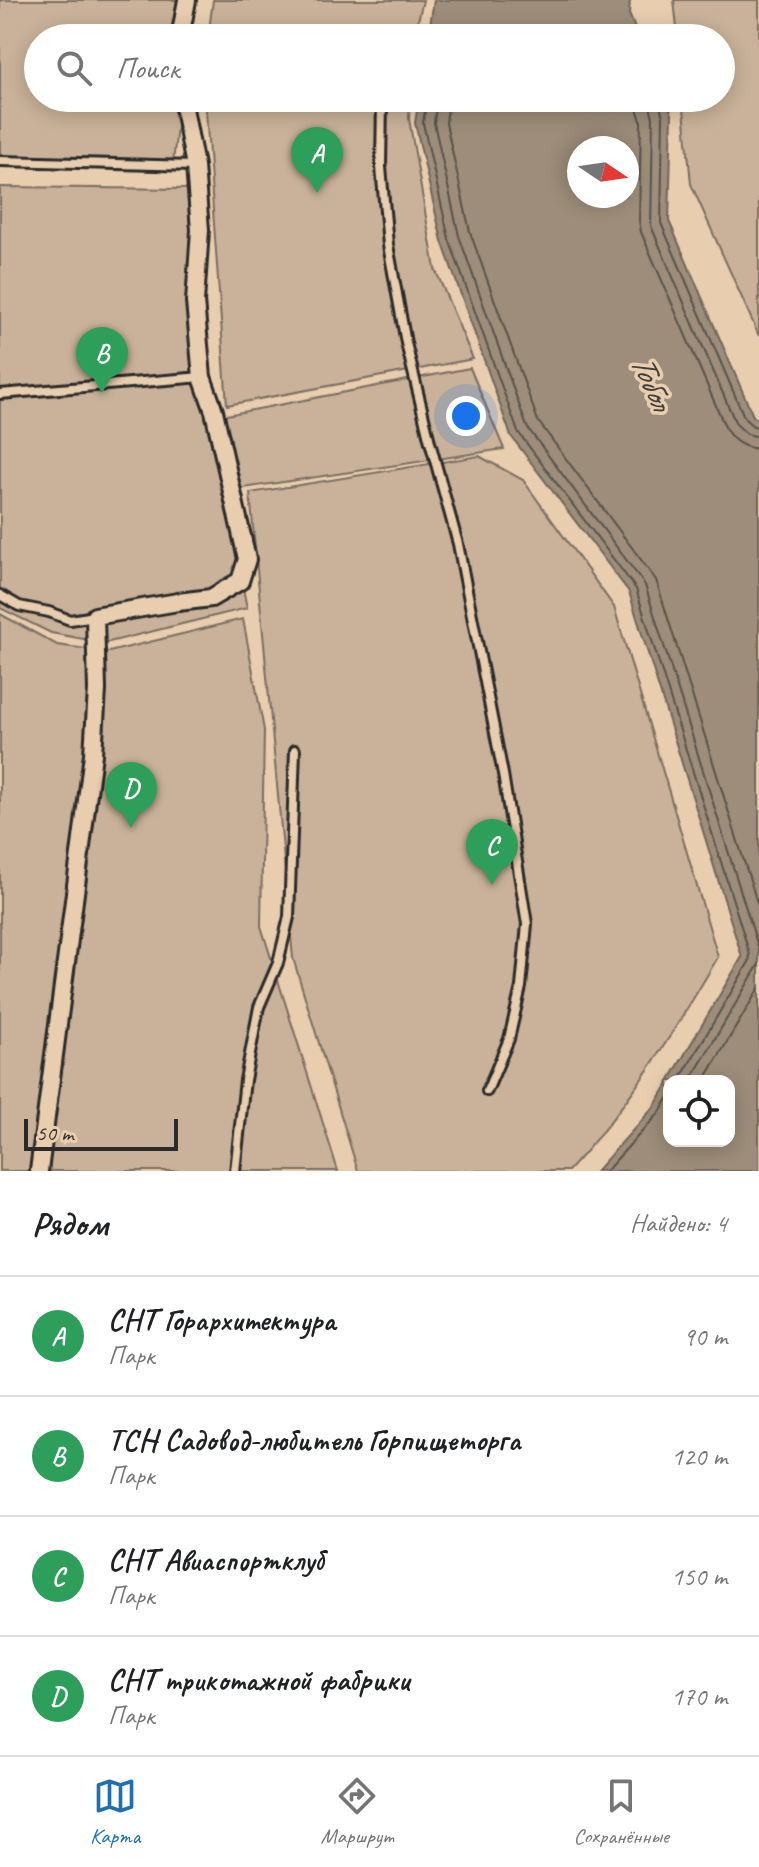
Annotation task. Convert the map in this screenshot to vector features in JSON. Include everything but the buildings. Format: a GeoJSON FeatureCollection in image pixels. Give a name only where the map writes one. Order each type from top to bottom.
{"type":"FeatureCollection","features":[{"type":"Feature","properties":{"kind":"street"},"geometry":{"type":"LineString","coordinates":[[183,24],[187,0]]}},
{"type":"Feature","properties":{"kind":"street"},"geometry":{"type":"LineString","coordinates":[[39,1171],[93,754],[97,690],[95,616],[211,598],[240,581],[247,559],[214,411],[202,377],[195,302],[200,230],[195,166],[185,112]]}},
{"type":"Feature","properties":{"kind":"lane"},"geometry":{"type":"LineString","coordinates":[[382,112],[381,167],[388,245],[406,343],[458,544],[503,774],[527,924],[521,987],[509,1039],[487,1091]]}},
{"type":"Feature","properties":{"kind":"lane"},"geometry":{"type":"LineString","coordinates":[[0,161],[195,166]]}},
{"type":"Feature","properties":{"kind":"lane"},"geometry":{"type":"LineString","coordinates":[[0,394],[202,377]]}},
{"type":"Feature","properties":{"kind":"lane"},"geometry":{"type":"LineString","coordinates":[[0,595],[19,606],[70,620],[95,616]]}},
{"type":"Feature","properties":{"kind":"lane"},"geometry":{"type":"LineString","coordinates":[[235,1171],[245,1080],[259,1007],[278,963],[289,917],[295,750]]}},
{"type":"Feature","properties":{"kind":"shaded area"},"geometry":{"type":"Polygon","coordinates":[[[0,0],[190,0],[187,24],[24,24],[24,112],[178,112],[173,163],[0,156],[0,0]]]}},
{"type":"Feature","properties":{"kind":"shaded area"},"geometry":{"type":"Polygon","coordinates":[[[213,0],[423,0],[417,24],[210,24],[213,0]]]}},
{"type":"Feature","properties":{"kind":"shaded area"},"geometry":{"type":"Polygon","coordinates":[[[674,0],[759,0],[759,336],[691,184],[684,112],[735,112],[735,24],[677,24],[674,0]]]}},
{"type":"Feature","properties":{"kind":"shaded area"},"geometry":{"type":"Polygon","coordinates":[[[206,112],[409,112],[435,269],[473,359],[227,405],[206,112]]]}},
{"type":"Feature","properties":{"kind":"shaded area"},"geometry":{"type":"Polygon","coordinates":[[[0,187],[187,189],[206,419],[470,368],[504,449],[223,491],[247,608],[105,643],[51,633],[0,608],[0,187]]]}},
{"type":"Feature","properties":{"kind":"shaded area"},"geometry":{"type":"Polygon","coordinates":[[[479,456],[523,480],[614,607],[718,957],[630,1095],[568,1171],[358,1171],[293,958],[250,493],[479,456]]]}},
{"type":"Feature","properties":{"kind":"shaded area"},"geometry":{"type":"Polygon","coordinates":[[[0,614],[57,645],[109,652],[243,619],[264,730],[261,926],[338,1171],[0,1171],[0,614]]]}},
{"type":"Feature","properties":{"kind":"water"},"geometry":{"type":"Polygon","coordinates":[[[434,0],[630,0],[629,14],[633,24],[430,24],[434,0]]]}},
{"type":"Feature","properties":{"kind":"water","name":"Тобол"},"geometry":{"type":"Polygon","coordinates":[[[417,112],[671,112],[669,221],[753,416],[759,421],[759,1171],[596,1171],[654,1107],[663,1092],[663,1147],[735,1147],[735,1075],[673,1075],[742,957],[629,592],[511,436],[442,241],[415,123],[417,112]]]}},
{"type":"Feature","properties":{"kind":"place","name":"СНТ Горархитектура"},"geometry":{"type":"Point","coordinates":[317,193]}},
{"type":"Feature","properties":{"kind":"place","name":"ТСН Садовод-любитель Горпищеторга"},"geometry":{"type":"Point","coordinates":[102,393]}},
{"type":"Feature","properties":{"kind":"place","name":"СНТ трикотажной фабрики"},"geometry":{"type":"Point","coordinates":[131,828]}},
{"type":"Feature","properties":{"kind":"place","name":"СНТ Авиаспортклуб"},"geometry":{"type":"Point","coordinates":[492,885]}}]}
